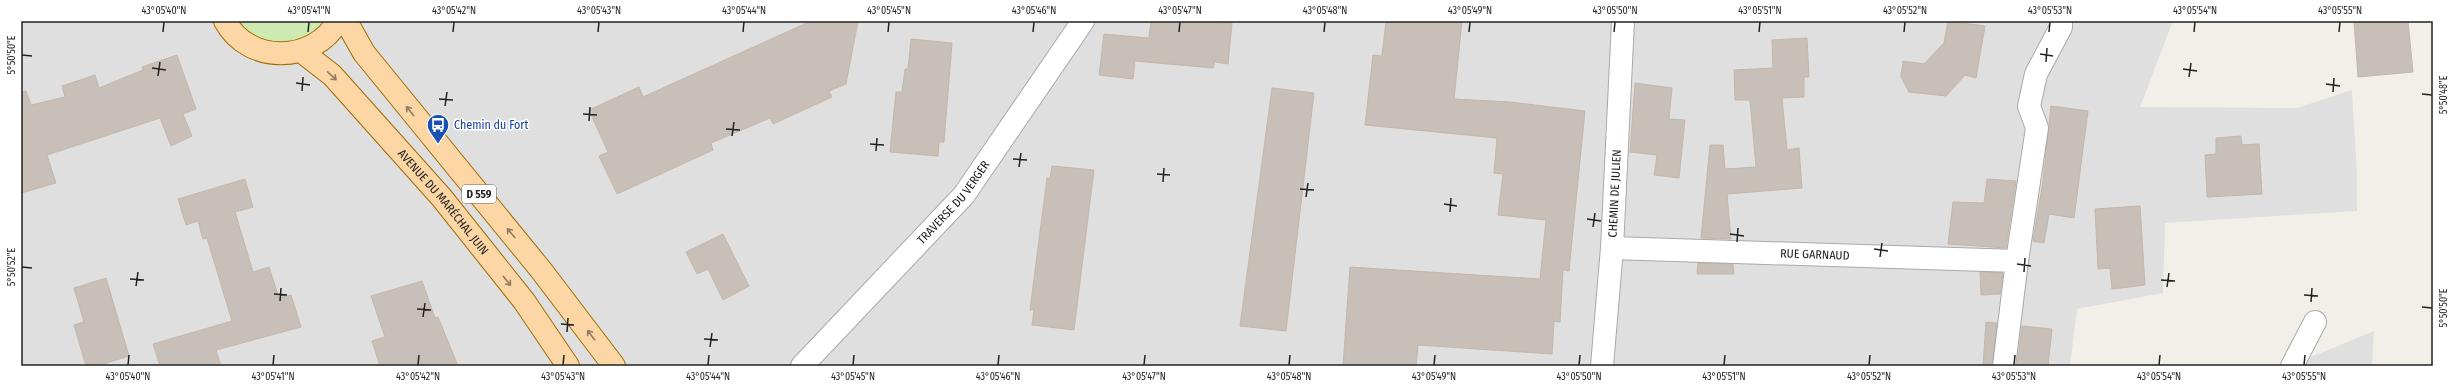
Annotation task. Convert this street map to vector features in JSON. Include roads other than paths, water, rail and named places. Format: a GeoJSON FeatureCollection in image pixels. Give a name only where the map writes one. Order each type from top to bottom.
{"type":"FeatureCollection","features":[{"type":"Feature","properties":{"kind":"main road"},"geometry":{"type":"LineString","coordinates":[[222,23],[242,41],[260,51],[281,55],[301,51],[326,37],[338,21]]}},
{"type":"Feature","properties":{"kind":"main road","name":"D 559"},"geometry":{"type":"LineString","coordinates":[[346,21],[364,53],[541,270],[614,366]]}},
{"type":"Feature","properties":{"kind":"main road","name":"AVENUE DU MARÉCHAL JUIN"},"geometry":{"type":"LineString","coordinates":[[301,51],[332,75],[442,198],[524,301],[568,366]]}},
{"type":"Feature","properties":{"kind":"street","name":"TRAVERSE DU VERGER"},"geometry":{"type":"LineString","coordinates":[[802,366],[964,195],[1083,21]]}},
{"type":"Feature","properties":{"kind":"street","name":"CHEMIN DE JULIEN"},"geometry":{"type":"LineString","coordinates":[[1602,366],[1612,248],[1623,21]]}},
{"type":"Feature","properties":{"kind":"street"},"geometry":{"type":"LineString","coordinates":[[2004,366],[2017,260],[2037,128],[2029,106],[2036,74],[2061,27],[2061,21]]}},
{"type":"Feature","properties":{"kind":"street","name":"RUE GARNAUD"},"geometry":{"type":"LineString","coordinates":[[1612,248],[2017,260]]}},
{"type":"Feature","properties":{"kind":"street"},"geometry":{"type":"LineString","coordinates":[[2292,366],[2315,322]]}},
{"type":"Feature","properties":{"kind":"place","name":"Chemin du Fort"},"geometry":{"type":"Point","coordinates":[438,144]}}]}
